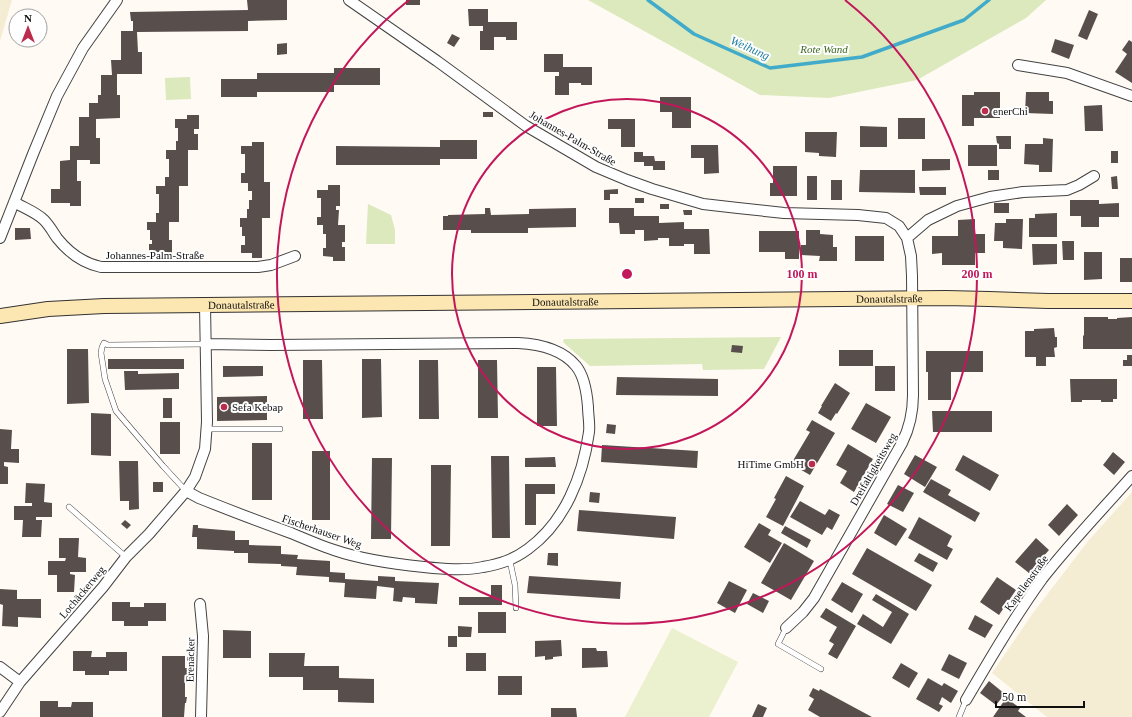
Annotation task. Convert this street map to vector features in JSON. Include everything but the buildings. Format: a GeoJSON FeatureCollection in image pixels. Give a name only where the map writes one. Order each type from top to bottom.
{"type":"FeatureCollection","features":[{"type":"Feature","properties":{"kind":"main road","name":"Donautalstraße"},"geometry":{"type":"LineString","coordinates":[[0,316],[36,310],[68,307],[205,305],[980,298],[1048,301],[1132,301]]}},
{"type":"Feature","properties":{"kind":"street"},"geometry":{"type":"LineString","coordinates":[[0,238],[57,96],[83,48],[117,0]]}},
{"type":"Feature","properties":{"kind":"street","name":"Johannes-Palm-Straße"},"geometry":{"type":"LineString","coordinates":[[349,0],[437,61],[526,126],[596,167],[627,180],[703,204],[784,213],[855,214],[886,218],[899,226],[907,238],[911,256],[912,299]]}},
{"type":"Feature","properties":{"kind":"street"},"geometry":{"type":"LineString","coordinates":[[1018,65],[1067,73],[1132,96]]}},
{"type":"Feature","properties":{"kind":"street"},"geometry":{"type":"LineString","coordinates":[[907,238],[928,220],[957,206],[990,197],[1023,192],[1067,190],[1094,176]]}},
{"type":"Feature","properties":{"kind":"street","name":"Johannes-Palm-Straße"},"geometry":{"type":"LineString","coordinates":[[14,202],[42,218],[63,245],[74,255],[86,263],[96,266],[254,268],[271,265],[295,256]]}},
{"type":"Feature","properties":{"kind":"street","name":"Dreifaltigkeitsweg"},"geometry":{"type":"LineString","coordinates":[[786,628],[803,612],[814,598],[907,433],[911,421],[913,401],[912,299]]}},
{"type":"Feature","properties":{"kind":"street"},"geometry":{"type":"LineString","coordinates":[[186,491],[195,477],[205,449],[205,305]]}},
{"type":"Feature","properties":{"kind":"street","name":"Fischerhauser Weg"},"geometry":{"type":"LineString","coordinates":[[186,491],[199,498],[334,550],[397,564],[452,569],[481,567],[510,560],[529,549],[556,521],[578,480],[589,429],[587,393],[579,370],[561,354],[539,345],[206,344]]}},
{"type":"Feature","properties":{"kind":"street","name":"Kapellenstraße"},"geometry":{"type":"LineString","coordinates":[[966,700],[988,660],[1032,594],[1069,547],[1132,476]]}},
{"type":"Feature","properties":{"kind":"street","name":"Lochäckerweg"},"geometry":{"type":"LineString","coordinates":[[0,712],[20,682],[103,587],[126,557],[149,534],[186,491]]}},
{"type":"Feature","properties":{"kind":"street","name":"Erenäcker"},"geometry":{"type":"LineString","coordinates":[[200,604],[203,636],[201,717]]}},
{"type":"Feature","properties":{"kind":"street"},"geometry":{"type":"LineString","coordinates":[[0,667],[20,682]]}},
{"type":"Feature","properties":{"kind":"lane","name":"Fischerhauser Weg"},"geometry":{"type":"LineString","coordinates":[[186,491],[116,411],[105,379],[101,349],[104,343],[108,345],[206,344]]}},
{"type":"Feature","properties":{"kind":"lane"},"geometry":{"type":"LineString","coordinates":[[206,429],[280,429]]}},
{"type":"Feature","properties":{"kind":"lane"},"geometry":{"type":"LineString","coordinates":[[69,507],[126,557]]}},
{"type":"Feature","properties":{"kind":"lane"},"geometry":{"type":"LineString","coordinates":[[510,560],[515,586],[516,608]]}},
{"type":"Feature","properties":{"kind":"lane"},"geometry":{"type":"LineString","coordinates":[[786,628],[778,644],[821,669]]}},
{"type":"Feature","properties":{"kind":"lane","name":"Kapellenstraße"},"geometry":{"type":"LineString","coordinates":[[959,717],[966,700]]}},
{"type":"Feature","properties":{"kind":"shaded area"},"geometry":{"type":"Polygon","coordinates":[[[0,0],[12,0],[10,8],[8,8],[8,14],[0,41],[0,0]]]}},
{"type":"Feature","properties":{"kind":"shaded area"},"geometry":{"type":"Polygon","coordinates":[[[1132,492],[1132,717],[1047,717],[992,673],[1033,613],[1089,540],[1132,492]]]}},
{"type":"Feature","properties":{"kind":"green space","name":"Rote Wand"},"geometry":{"type":"Polygon","coordinates":[[[588,0],[1046,0],[1026,18],[917,80],[829,98],[760,95],[588,0]]]}},
{"type":"Feature","properties":{"kind":"green space"},"geometry":{"type":"Polygon","coordinates":[[[190,77],[191,99],[166,100],[165,78],[190,77]]]}},
{"type":"Feature","properties":{"kind":"green space"},"geometry":{"type":"Polygon","coordinates":[[[368,204],[391,215],[395,230],[395,244],[366,244],[368,204]]]}},
{"type":"Feature","properties":{"kind":"green space"},"geometry":{"type":"Polygon","coordinates":[[[781,337],[764,369],[703,370],[702,364],[590,366],[563,342],[564,339],[781,337]]]}},
{"type":"Feature","properties":{"kind":"green space"},"geometry":{"type":"Polygon","coordinates":[[[672,628],[738,662],[709,717],[625,717],[672,628]]]}},
{"type":"Feature","properties":{"kind":"waterway","name":"Weihung"},"geometry":{"type":"LineString","coordinates":[[648,0],[694,34],[770,68],[862,57],[964,20],[989,0]]}},
{"type":"Feature","properties":{"kind":"place","name":"enerChi"},"geometry":{"type":"Point","coordinates":[985,111]}},
{"type":"Feature","properties":{"kind":"place","name":"Sefa Kebap"},"geometry":{"type":"Point","coordinates":[224,407]}},
{"type":"Feature","properties":{"kind":"place","name":"HiTime GmbH"},"geometry":{"type":"Point","coordinates":[812,464]}}]}
